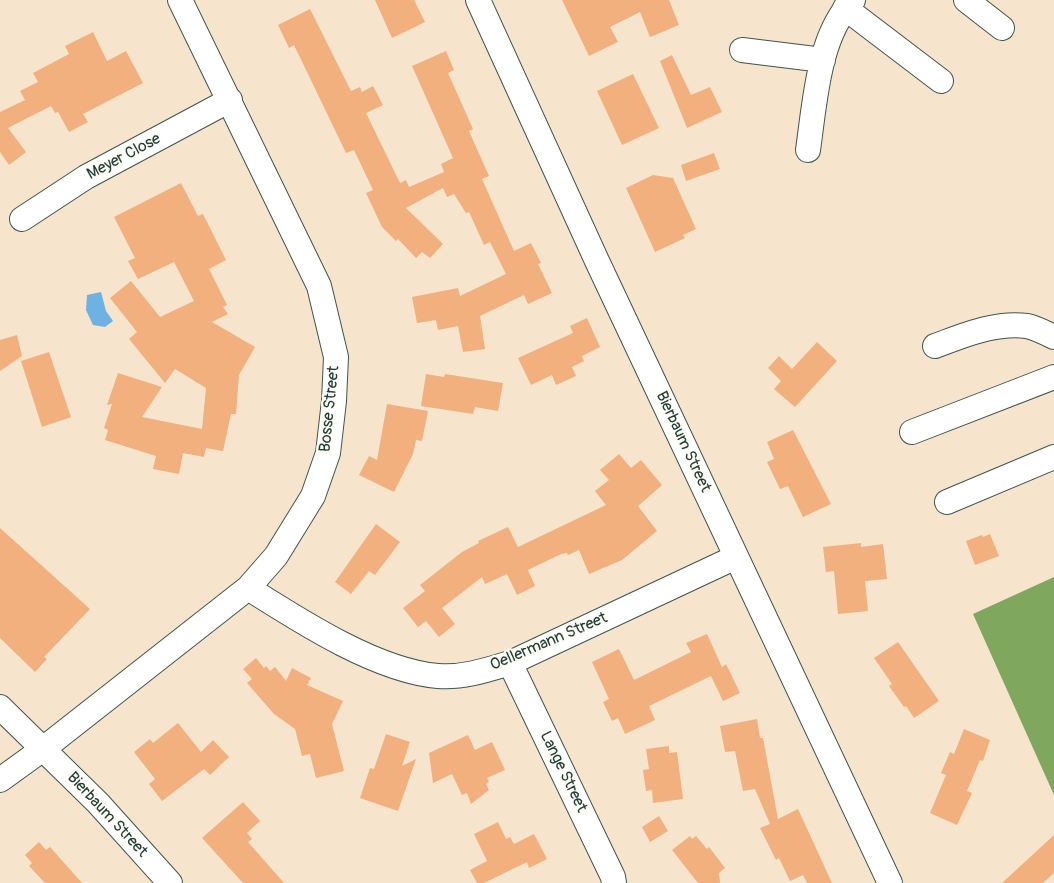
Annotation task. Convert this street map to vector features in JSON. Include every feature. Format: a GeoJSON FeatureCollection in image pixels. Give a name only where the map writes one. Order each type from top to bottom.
{"type":"FeatureCollection","features":[{"type":"Feature","properties":{"kind":"street","name":"Bosse Street"},"geometry":{"type":"LineString","coordinates":[[0,780],[43,749],[248,588],[276,556],[313,496],[328,453],[336,357],[319,286],[180,0]]}},
{"type":"Feature","properties":{"kind":"street","name":"Bierbaum Street"},"geometry":{"type":"LineString","coordinates":[[478,0],[735,557],[890,883]]}},
{"type":"Feature","properties":{"kind":"street"},"geometry":{"type":"LineString","coordinates":[[966,0],[1002,28]]}},
{"type":"Feature","properties":{"kind":"street"},"geometry":{"type":"LineString","coordinates":[[808,150],[816,90],[827,44],[850,2],[941,81]]}},
{"type":"Feature","properties":{"kind":"street"},"geometry":{"type":"LineString","coordinates":[[742,50],[823,60]]}},
{"type":"Feature","properties":{"kind":"street","name":"Meyer Close"},"geometry":{"type":"LineString","coordinates":[[22,219],[86,177],[230,100]]}},
{"type":"Feature","properties":{"kind":"street"},"geometry":{"type":"LineString","coordinates":[[935,346],[978,330],[1004,326],[1029,326],[1054,337]]}},
{"type":"Feature","properties":{"kind":"street"},"geometry":{"type":"LineString","coordinates":[[912,432],[1054,377]]}},
{"type":"Feature","properties":{"kind":"street"},"geometry":{"type":"LineString","coordinates":[[946,502],[1054,457]]}},
{"type":"Feature","properties":{"kind":"street","name":"Oellermann Street"},"geometry":{"type":"LineString","coordinates":[[248,588],[292,616],[388,665],[417,673],[441,676],[476,673],[510,663],[735,557]]}},
{"type":"Feature","properties":{"kind":"street","name":"Lange Street"},"geometry":{"type":"LineString","coordinates":[[510,663],[575,796],[614,883]]}},
{"type":"Feature","properties":{"kind":"street","name":"Bierbaum Street"},"geometry":{"type":"LineString","coordinates":[[0,707],[98,804],[170,883]]}},
{"type":"Feature","properties":{"kind":"green space"},"geometry":{"type":"Polygon","coordinates":[[[1054,577],[1054,795],[973,614],[1054,577]]]}},
{"type":"Feature","properties":{"kind":"water"},"geometry":{"type":"Polygon","coordinates":[[[101,292],[106,311],[113,321],[105,327],[93,325],[86,310],[87,295],[101,292]]]}},
{"type":"Feature","properties":{"kind":"building"},"geometry":{"type":"Polygon","coordinates":[[[375,0],[414,0],[425,22],[392,38],[375,0]]]}},
{"type":"Feature","properties":{"kind":"building"},"geometry":{"type":"Polygon","coordinates":[[[562,0],[669,0],[679,25],[650,37],[640,12],[610,27],[618,42],[589,56],[562,0]]]}},
{"type":"Feature","properties":{"kind":"building"},"geometry":{"type":"Polygon","coordinates":[[[310,9],[351,91],[360,87],[362,92],[373,86],[383,105],[366,113],[400,183],[406,180],[409,187],[444,172],[441,164],[453,158],[412,66],[446,51],[454,70],[448,73],[473,129],[469,131],[489,176],[482,179],[514,251],[531,243],[552,293],[528,304],[524,295],[480,316],[485,349],[463,352],[458,326],[438,330],[436,320],[417,323],[412,297],[458,288],[460,296],[506,274],[490,242],[484,245],[469,212],[466,213],[454,194],[447,197],[443,188],[406,208],[443,244],[430,258],[422,252],[416,258],[398,239],[396,241],[382,227],[366,193],[373,190],[354,150],[346,153],[294,45],[289,48],[278,25],[310,9]]]}},
{"type":"Feature","properties":{"kind":"building"},"geometry":{"type":"Polygon","coordinates":[[[93,32],[107,61],[126,51],[143,83],[83,114],[88,122],[69,132],[58,112],[55,113],[51,106],[8,128],[26,152],[9,165],[0,152],[0,112],[25,100],[20,91],[38,82],[33,73],[69,54],[65,46],[93,32]]]}},
{"type":"Feature","properties":{"kind":"building"},"geometry":{"type":"Polygon","coordinates":[[[672,55],[691,95],[710,87],[722,112],[687,128],[660,61],[672,55]]]}},
{"type":"Feature","properties":{"kind":"building"},"geometry":{"type":"Polygon","coordinates":[[[633,74],[659,128],[622,145],[597,91],[633,74]]]}},
{"type":"Feature","properties":{"kind":"building"},"geometry":{"type":"Polygon","coordinates":[[[714,153],[720,169],[686,181],[681,165],[714,153]]]}},
{"type":"Feature","properties":{"kind":"building"},"geometry":{"type":"Polygon","coordinates":[[[653,175],[673,178],[696,229],[683,235],[685,238],[655,252],[626,188],[653,175]]]}},
{"type":"Feature","properties":{"kind":"building"},"geometry":{"type":"Polygon","coordinates":[[[181,183],[198,216],[203,214],[226,260],[209,269],[227,305],[223,307],[228,314],[212,322],[255,347],[239,375],[236,414],[231,414],[223,451],[206,448],[204,457],[183,453],[179,474],[153,469],[156,456],[105,440],[108,430],[104,428],[112,404],[107,405],[118,373],[162,387],[142,417],[202,429],[206,388],[175,369],[165,383],[129,339],[137,332],[110,298],[131,281],[160,317],[194,301],[174,262],[138,279],[128,261],[135,258],[114,217],[181,183]]]}},
{"type":"Feature","properties":{"kind":"building"},"geometry":{"type":"Polygon","coordinates":[[[587,318],[600,347],[582,356],[584,361],[572,367],[576,376],[556,385],[552,375],[531,385],[518,358],[573,333],[570,326],[587,318]]]}},
{"type":"Feature","properties":{"kind":"building"},"geometry":{"type":"Polygon","coordinates":[[[17,335],[22,356],[0,371],[0,340],[17,335]]]}},
{"type":"Feature","properties":{"kind":"building"},"geometry":{"type":"Polygon","coordinates":[[[817,342],[837,361],[795,407],[774,389],[781,381],[768,368],[779,356],[792,369],[817,342]]]}},
{"type":"Feature","properties":{"kind":"building"},"geometry":{"type":"Polygon","coordinates":[[[49,352],[71,417],[42,427],[21,361],[49,352]]]}},
{"type":"Feature","properties":{"kind":"building"},"geometry":{"type":"Polygon","coordinates":[[[426,374],[444,377],[445,374],[503,383],[498,411],[475,407],[473,414],[421,406],[426,374]]]}},
{"type":"Feature","properties":{"kind":"building"},"geometry":{"type":"Polygon","coordinates":[[[387,404],[428,411],[422,441],[416,440],[413,454],[394,492],[359,475],[369,456],[377,460],[387,404]]]}},
{"type":"Feature","properties":{"kind":"building"},"geometry":{"type":"Polygon","coordinates":[[[793,430],[831,504],[803,517],[788,486],[780,489],[767,462],[774,459],[767,442],[793,430]]]}},
{"type":"Feature","properties":{"kind":"building"},"geometry":{"type":"Polygon","coordinates":[[[619,454],[631,468],[641,460],[662,485],[638,506],[657,531],[622,560],[589,574],[579,550],[568,555],[567,553],[561,554],[528,570],[535,586],[517,595],[507,574],[485,584],[482,577],[442,608],[455,624],[439,637],[426,621],[418,627],[403,608],[425,591],[420,585],[462,552],[479,543],[478,541],[508,527],[518,547],[606,505],[595,491],[609,480],[600,470],[619,454]]]}},
{"type":"Feature","properties":{"kind":"building"},"geometry":{"type":"Polygon","coordinates":[[[376,524],[400,542],[375,575],[369,571],[351,594],[335,582],[376,524]]]}},
{"type":"Feature","properties":{"kind":"building"},"geometry":{"type":"Polygon","coordinates":[[[0,528],[90,609],[44,657],[47,659],[35,672],[0,638],[0,528]]]}},
{"type":"Feature","properties":{"kind":"building"},"geometry":{"type":"Polygon","coordinates":[[[990,534],[999,556],[975,565],[966,541],[990,534]]]}},
{"type":"Feature","properties":{"kind":"building"},"geometry":{"type":"Polygon","coordinates":[[[861,543],[861,547],[883,544],[887,579],[865,581],[868,611],[838,614],[834,571],[826,572],[823,547],[861,543]]]}},
{"type":"Feature","properties":{"kind":"building"},"geometry":{"type":"Polygon","coordinates":[[[707,634],[722,667],[726,664],[740,693],[723,701],[711,676],[649,706],[655,720],[625,734],[618,718],[612,721],[603,702],[609,699],[592,662],[619,649],[634,680],[691,652],[686,643],[707,634]]]}},
{"type":"Feature","properties":{"kind":"building"},"geometry":{"type":"Polygon","coordinates":[[[898,642],[939,701],[914,718],[889,686],[892,684],[874,658],[898,642]]]}},
{"type":"Feature","properties":{"kind":"building"},"geometry":{"type":"Polygon","coordinates":[[[256,658],[264,668],[266,666],[270,671],[275,667],[286,681],[292,668],[311,678],[307,685],[343,701],[332,724],[344,771],[316,778],[310,754],[302,756],[295,729],[274,714],[247,683],[252,679],[243,669],[256,658]]]}},
{"type":"Feature","properties":{"kind":"building"},"geometry":{"type":"Polygon","coordinates":[[[757,719],[760,738],[763,738],[778,819],[798,809],[832,883],[807,883],[803,875],[790,881],[779,858],[776,860],[760,828],[770,824],[755,789],[743,791],[735,751],[725,752],[720,726],[757,719]]]}},
{"type":"Feature","properties":{"kind":"building"},"geometry":{"type":"Polygon","coordinates":[[[178,723],[201,752],[213,740],[229,757],[210,775],[204,769],[162,801],[149,784],[155,779],[134,752],[150,739],[153,743],[178,723]]]}},
{"type":"Feature","properties":{"kind":"building"},"geometry":{"type":"Polygon","coordinates":[[[964,729],[990,740],[983,761],[980,760],[967,791],[972,793],[957,825],[930,813],[946,775],[941,773],[950,752],[954,754],[964,729]]]}},
{"type":"Feature","properties":{"kind":"building"},"geometry":{"type":"Polygon","coordinates":[[[386,734],[410,742],[402,766],[416,759],[398,811],[360,798],[370,768],[374,769],[386,734]]]}},
{"type":"Feature","properties":{"kind":"building"},"geometry":{"type":"Polygon","coordinates":[[[468,735],[475,750],[492,742],[505,770],[487,778],[489,782],[486,784],[489,790],[471,804],[467,793],[462,795],[452,774],[433,783],[429,753],[468,735]]]}},
{"type":"Feature","properties":{"kind":"building"},"geometry":{"type":"Polygon","coordinates":[[[669,746],[669,753],[677,752],[683,799],[653,803],[652,790],[646,791],[643,770],[649,769],[646,749],[669,746]]]}},
{"type":"Feature","properties":{"kind":"building"},"geometry":{"type":"Polygon","coordinates":[[[243,802],[260,821],[247,833],[252,839],[248,842],[284,883],[243,883],[202,838],[243,802]]]}},
{"type":"Feature","properties":{"kind":"building"},"geometry":{"type":"Polygon","coordinates":[[[659,816],[668,831],[650,842],[642,827],[659,816]]]}},
{"type":"Feature","properties":{"kind":"building"},"geometry":{"type":"Polygon","coordinates":[[[498,822],[506,839],[510,837],[514,844],[534,834],[547,859],[529,868],[527,862],[484,883],[477,883],[470,870],[487,861],[474,834],[498,822]]]}},
{"type":"Feature","properties":{"kind":"building"},"geometry":{"type":"Polygon","coordinates":[[[1054,835],[1054,873],[1043,883],[1002,883],[1054,835]]]}},
{"type":"Feature","properties":{"kind":"building"},"geometry":{"type":"Polygon","coordinates":[[[690,836],[692,839],[696,836],[707,849],[709,847],[725,868],[719,873],[720,883],[698,883],[672,850],[690,836]]]}},
{"type":"Feature","properties":{"kind":"building"},"geometry":{"type":"Polygon","coordinates":[[[39,842],[46,850],[50,847],[82,883],[45,883],[29,866],[32,863],[25,855],[39,842]]]}}]}
